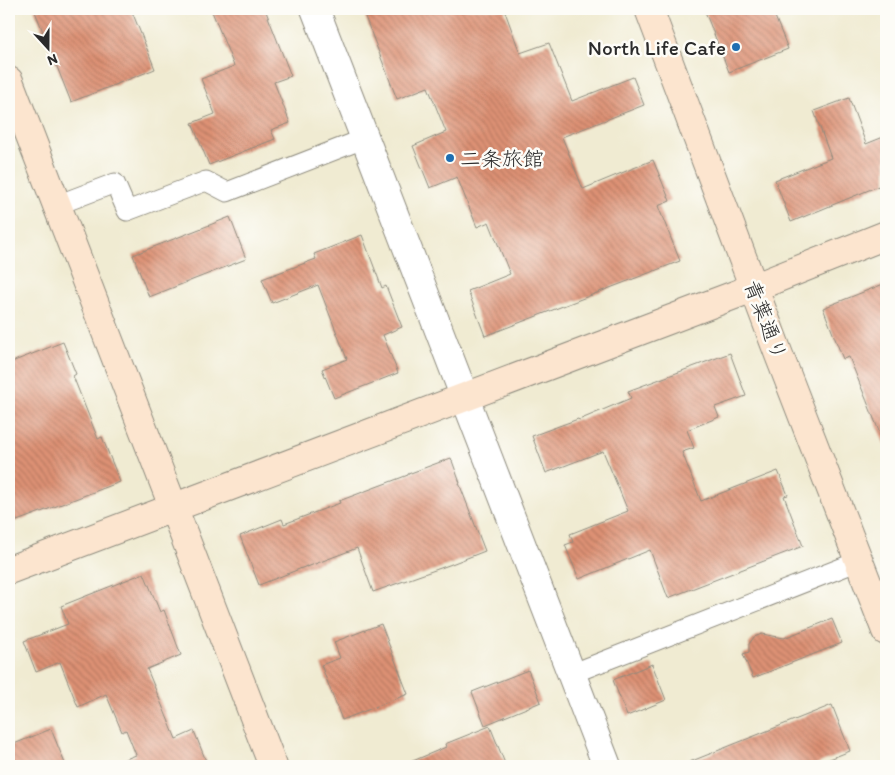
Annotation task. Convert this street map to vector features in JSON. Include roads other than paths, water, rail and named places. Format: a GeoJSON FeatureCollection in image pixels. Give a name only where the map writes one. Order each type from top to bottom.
{"type":"FeatureCollection","features":[{"type":"Feature","properties":{"kind":"street"},"geometry":{"type":"LineString","coordinates":[[316,9],[607,766]]}},
{"type":"Feature","properties":{"kind":"street","name":"青葉通り"},"geometry":{"type":"LineString","coordinates":[[649,9],[753,288],[886,631]]}},
{"type":"Feature","properties":{"kind":"street"},"geometry":{"type":"LineString","coordinates":[[9,81],[273,766]]}},
{"type":"Feature","properties":{"kind":"street"},"geometry":{"type":"LineString","coordinates":[[9,570],[753,288],[886,235]]}},
{"type":"Feature","properties":{"kind":"lane"},"geometry":{"type":"LineString","coordinates":[[57,205],[115,183],[127,211],[206,180],[227,192],[366,138]]}},
{"type":"Feature","properties":{"kind":"lane"},"geometry":{"type":"LineString","coordinates":[[571,674],[859,561]]}},
{"type":"Feature","properties":{"kind":"place","name":"North Life Cafe"},"geometry":{"type":"Point","coordinates":[736,47]}},
{"type":"Feature","properties":{"kind":"place","name":"二条旅館"},"geometry":{"type":"Point","coordinates":[450,158]}}]}
